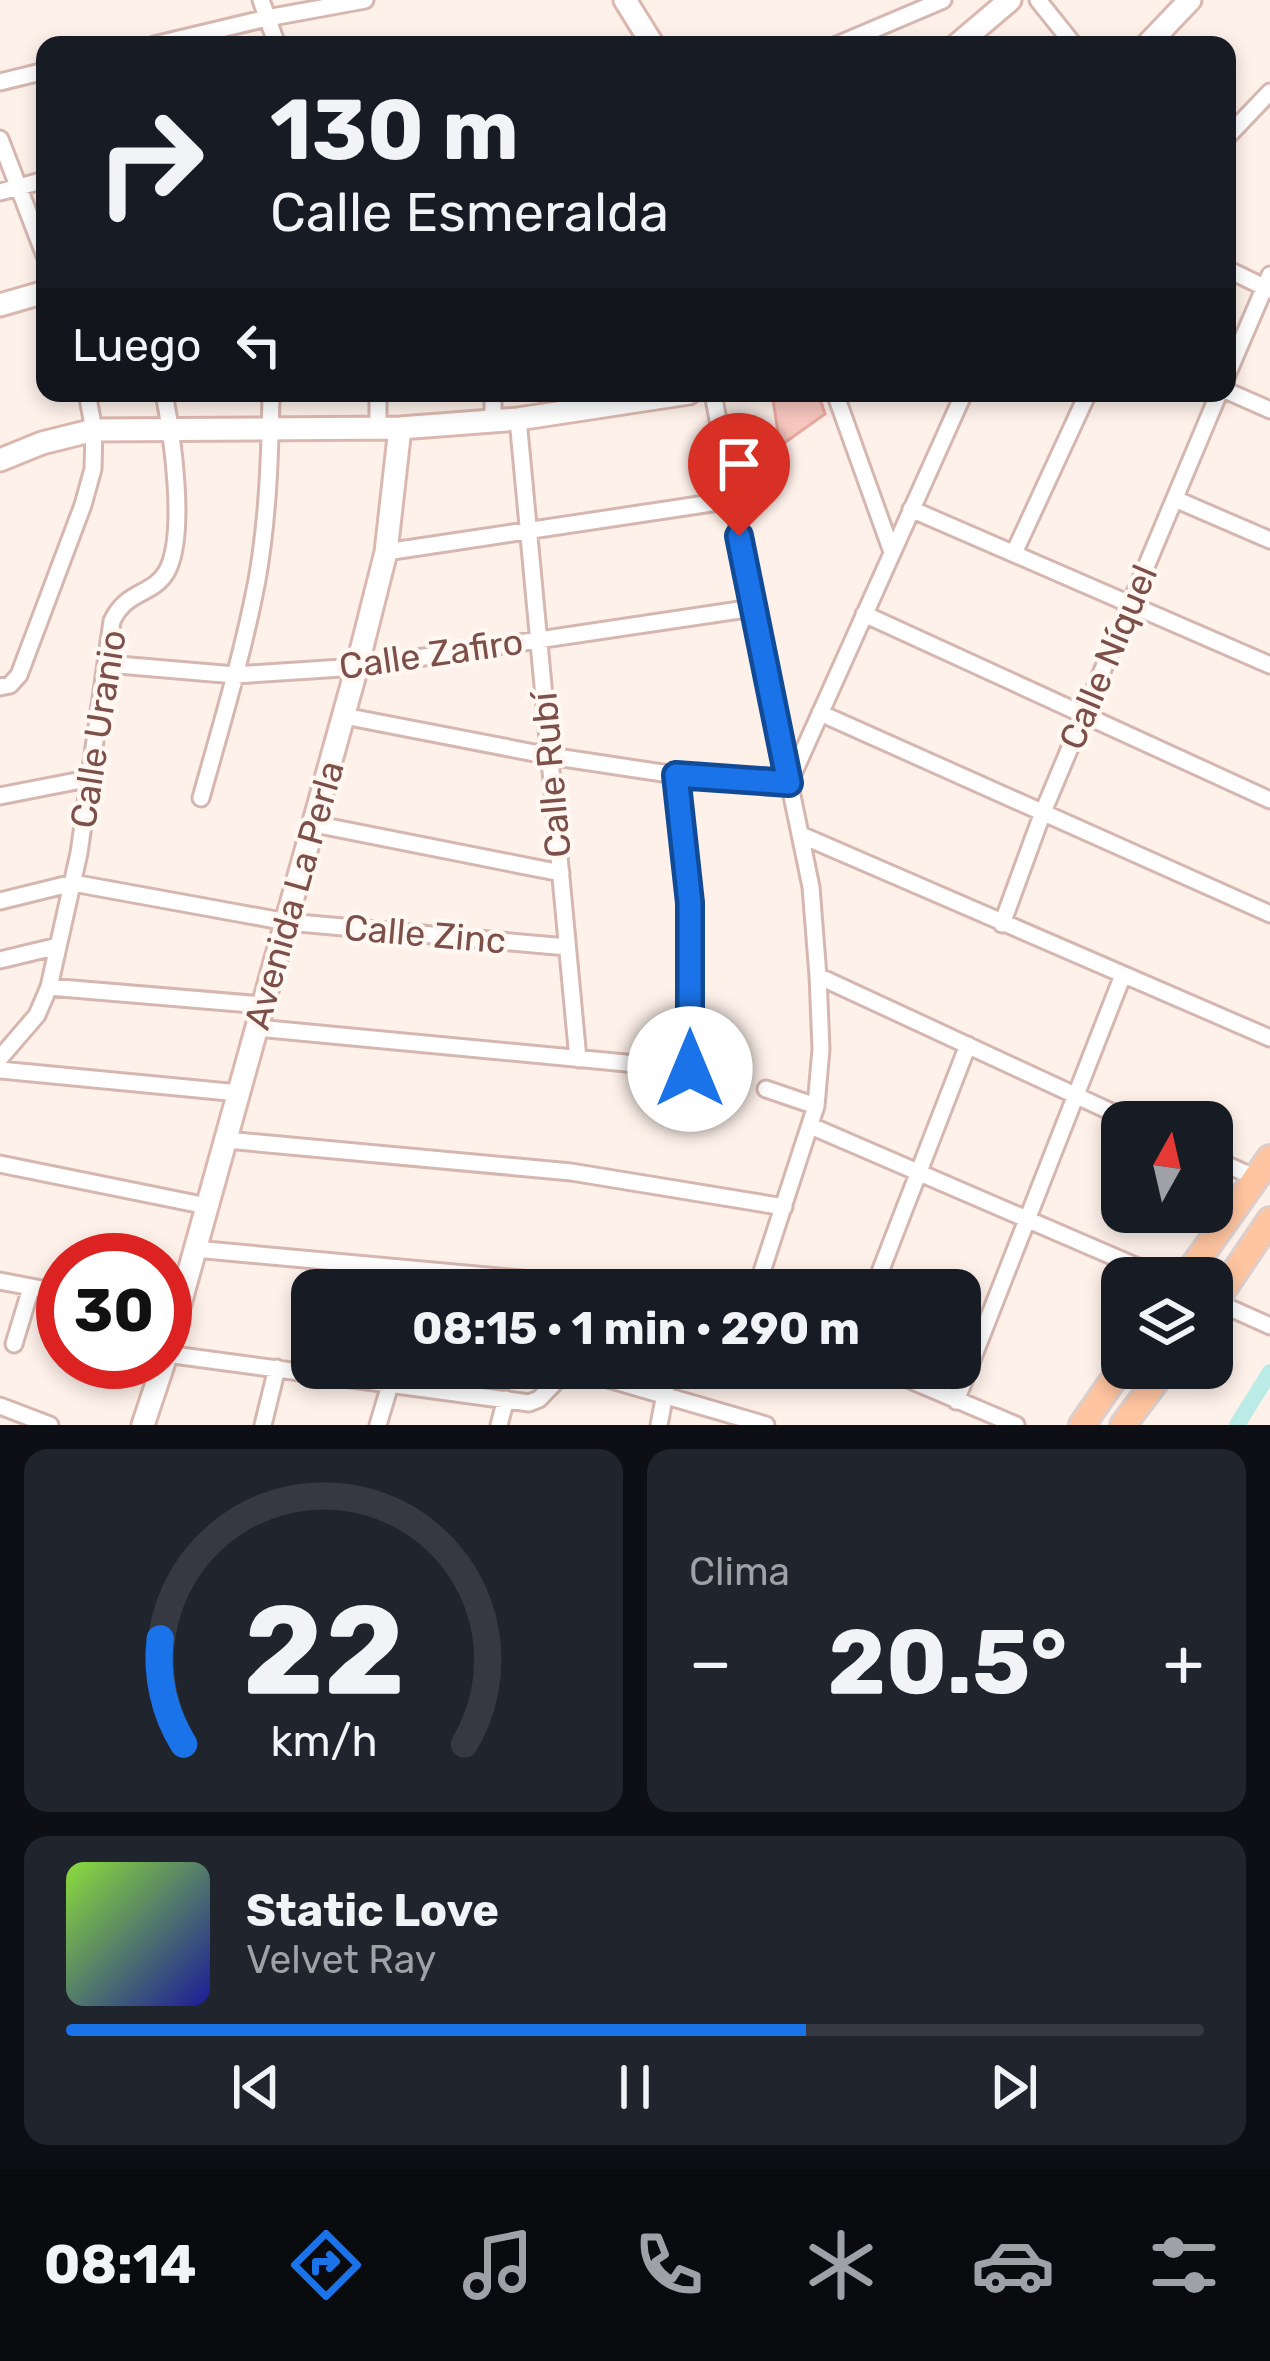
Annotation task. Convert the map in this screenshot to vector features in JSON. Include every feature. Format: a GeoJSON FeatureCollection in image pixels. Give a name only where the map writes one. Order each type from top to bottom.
{"type":"FeatureCollection","features":[{"type":"Feature","properties":{"kind":"main road"},"geometry":{"type":"LineString","coordinates":[[1199,1257],[1263,1168]]}},
{"type":"Feature","properties":{"kind":"main road"},"geometry":{"type":"LineString","coordinates":[[1233,1274],[1270,1220]]}},
{"type":"Feature","properties":{"kind":"main road"},"geometry":{"type":"LineString","coordinates":[[1082,1425],[1107,1389]]}},
{"type":"Feature","properties":{"kind":"main road"},"geometry":{"type":"LineString","coordinates":[[1123,1425],[1150,1389]]}},
{"type":"Feature","properties":{"kind":"street"},"geometry":{"type":"LineString","coordinates":[[261,0],[274,36]]}},
{"type":"Feature","properties":{"kind":"street"},"geometry":{"type":"LineString","coordinates":[[192,36],[365,0]]}},
{"type":"Feature","properties":{"kind":"street"},"geometry":{"type":"LineString","coordinates":[[625,0],[647,36]]}},
{"type":"Feature","properties":{"kind":"street"},"geometry":{"type":"LineString","coordinates":[[858,36],[943,0]]}},
{"type":"Feature","properties":{"kind":"street"},"geometry":{"type":"LineString","coordinates":[[968,36],[1010,0]]}},
{"type":"Feature","properties":{"kind":"street"},"geometry":{"type":"LineString","coordinates":[[1038,0],[1067,36]]}},
{"type":"Feature","properties":{"kind":"street"},"geometry":{"type":"LineString","coordinates":[[1156,36],[1190,0]]}},
{"type":"Feature","properties":{"kind":"street"},"geometry":{"type":"LineString","coordinates":[[0,82],[36,73]]}},
{"type":"Feature","properties":{"kind":"street"},"geometry":{"type":"LineString","coordinates":[[1236,128],[1270,92]]}},
{"type":"Feature","properties":{"kind":"street"},"geometry":{"type":"LineString","coordinates":[[0,139],[36,233]]}},
{"type":"Feature","properties":{"kind":"street"},"geometry":{"type":"LineString","coordinates":[[0,192],[36,182]]}},
{"type":"Feature","properties":{"kind":"street"},"geometry":{"type":"LineString","coordinates":[[1236,272],[1268,284],[1236,355]]}},
{"type":"Feature","properties":{"kind":"street"},"geometry":{"type":"LineString","coordinates":[[0,305],[36,295]]}},
{"type":"Feature","properties":{"kind":"street"},"geometry":{"type":"LineString","coordinates":[[1236,397],[1270,410]]}},
{"type":"Feature","properties":{"kind":"street"},"geometry":{"type":"LineString","coordinates":[[0,688],[19,675],[83,505],[92,469],[94,430],[89,402]]}},
{"type":"Feature","properties":{"kind":"street","name":"Calle Uranio"},"geometry":{"type":"LineString","coordinates":[[0,1058],[37,1015],[49,987],[92,778],[112,621],[129,598],[153,587],[166,572],[174,548],[177,488],[166,402]]}},
{"type":"Feature","properties":{"kind":"street"},"geometry":{"type":"LineString","coordinates":[[201,798],[235,676],[260,560],[271,402]]}},
{"type":"Feature","properties":{"kind":"street"},"geometry":{"type":"LineString","coordinates":[[381,402],[389,428]]}},
{"type":"Feature","properties":{"kind":"street"},"geometry":{"type":"LineString","coordinates":[[493,402],[493,421]]}},
{"type":"Feature","properties":{"kind":"street"},"geometry":{"type":"LineString","coordinates":[[0,460],[94,430],[389,428],[518,419],[592,402]]}},
{"type":"Feature","properties":{"kind":"street"},"geometry":{"type":"LineString","coordinates":[[715,402],[811,887],[818,976],[816,1106],[763,1269]]}},
{"type":"Feature","properties":{"kind":"street"},"geometry":{"type":"LineString","coordinates":[[838,402],[892,552]]}},
{"type":"Feature","properties":{"kind":"street"},"geometry":{"type":"LineString","coordinates":[[789,783],[960,402]]}},
{"type":"Feature","properties":{"kind":"street"},"geometry":{"type":"LineString","coordinates":[[1014,554],[1084,402]]}},
{"type":"Feature","properties":{"kind":"street","name":"Calle Níquel"},"geometry":{"type":"LineString","coordinates":[[1002,924],[1042,812],[1219,402]]}},
{"type":"Feature","properties":{"kind":"street","name":"Calle Rubí"},"geometry":{"type":"LineString","coordinates":[[518,419],[578,1059]]}},
{"type":"Feature","properties":{"kind":"street","name":"Avenida La Perla"},"geometry":{"type":"LineString","coordinates":[[192,1257],[386,552],[389,428]]}},
{"type":"Feature","properties":{"kind":"street"},"geometry":{"type":"LineString","coordinates":[[1175,499],[1270,540]]}},
{"type":"Feature","properties":{"kind":"street"},"geometry":{"type":"LineString","coordinates":[[386,552],[732,500]]}},
{"type":"Feature","properties":{"kind":"street"},"geometry":{"type":"LineString","coordinates":[[911,509],[1270,665]]}},
{"type":"Feature","properties":{"kind":"street","name":"Calle Zafiro"},"geometry":{"type":"LineString","coordinates":[[107,664],[235,676],[357,667],[753,608]]}},
{"type":"Feature","properties":{"kind":"street"},"geometry":{"type":"LineString","coordinates":[[864,614],[1270,800]]}},
{"type":"Feature","properties":{"kind":"street"},"geometry":{"type":"LineString","coordinates":[[820,713],[1270,914]]}},
{"type":"Feature","properties":{"kind":"street"},"geometry":{"type":"LineString","coordinates":[[344,716],[676,775],[789,783]]}},
{"type":"Feature","properties":{"kind":"street"},"geometry":{"type":"LineString","coordinates":[[676,775],[690,903],[690,1069]]}},
{"type":"Feature","properties":{"kind":"street"},"geometry":{"type":"LineString","coordinates":[[0,796],[92,778]]}},
{"type":"Feature","properties":{"kind":"street"},"geometry":{"type":"LineString","coordinates":[[314,824],[561,873]]}},
{"type":"Feature","properties":{"kind":"street"},"geometry":{"type":"LineString","coordinates":[[800,835],[1270,1038]]}},
{"type":"Feature","properties":{"kind":"street","name":"Calle Zinc"},"geometry":{"type":"LineString","coordinates":[[0,902],[73,883],[286,922],[567,946]]}},
{"type":"Feature","properties":{"kind":"street"},"geometry":{"type":"LineString","coordinates":[[0,960],[58,946]]}},
{"type":"Feature","properties":{"kind":"street"},"geometry":{"type":"LineString","coordinates":[[956,1401],[1123,975]]}},
{"type":"Feature","properties":{"kind":"street"},"geometry":{"type":"LineString","coordinates":[[818,976],[1101,1107]]}},
{"type":"Feature","properties":{"kind":"street"},"geometry":{"type":"LineString","coordinates":[[49,987],[578,1059],[710,1071]]}},
{"type":"Feature","properties":{"kind":"street"},"geometry":{"type":"LineString","coordinates":[[881,1269],[968,1046]]}},
{"type":"Feature","properties":{"kind":"street"},"geometry":{"type":"LineString","coordinates":[[0,1070],[239,1093]]}},
{"type":"Feature","properties":{"kind":"street"},"geometry":{"type":"LineString","coordinates":[[766,1090],[816,1106]]}},
{"type":"Feature","properties":{"kind":"street"},"geometry":{"type":"LineString","coordinates":[[811,1126],[1114,1257]]}},
{"type":"Feature","properties":{"kind":"street"},"geometry":{"type":"LineString","coordinates":[[226,1140],[571,1172],[784,1207]]}},
{"type":"Feature","properties":{"kind":"street"},"geometry":{"type":"LineString","coordinates":[[1233,1162],[1263,1168]]}},
{"type":"Feature","properties":{"kind":"street"},"geometry":{"type":"LineString","coordinates":[[0,1164],[208,1206]]}},
{"type":"Feature","properties":{"kind":"street"},"geometry":{"type":"LineString","coordinates":[[195,1249],[412,1269]]}},
{"type":"Feature","properties":{"kind":"street"},"geometry":{"type":"LineString","coordinates":[[0,1281],[36,1289]]}},
{"type":"Feature","properties":{"kind":"street"},"geometry":{"type":"LineString","coordinates":[[14,1344],[32,1288]]}},
{"type":"Feature","properties":{"kind":"street"},"geometry":{"type":"LineString","coordinates":[[1233,1311],[1270,1326]]}},
{"type":"Feature","properties":{"kind":"street"},"geometry":{"type":"LineString","coordinates":[[192,1360],[291,1370]]}},
{"type":"Feature","properties":{"kind":"street"},"geometry":{"type":"LineString","coordinates":[[263,1425],[277,1368]]}},
{"type":"Feature","properties":{"kind":"street","name":"Avenida La Perla"},"geometry":{"type":"LineString","coordinates":[[143,1425],[155,1389]]}},
{"type":"Feature","properties":{"kind":"street"},"geometry":{"type":"LineString","coordinates":[[378,1425],[389,1389]]}},
{"type":"Feature","properties":{"kind":"street"},"geometry":{"type":"LineString","coordinates":[[423,1389],[535,1402],[548,1389]]}},
{"type":"Feature","properties":{"kind":"street"},"geometry":{"type":"LineString","coordinates":[[646,1389],[766,1425]]}},
{"type":"Feature","properties":{"kind":"street"},"geometry":{"type":"LineString","coordinates":[[659,1425],[665,1389]]}},
{"type":"Feature","properties":{"kind":"street"},"geometry":{"type":"LineString","coordinates":[[929,1389],[1016,1425]]}},
{"type":"Feature","properties":{"kind":"street"},"geometry":{"type":"LineString","coordinates":[[499,1425],[506,1399]]}},
{"type":"Feature","properties":{"kind":"street"},"geometry":{"type":"LineString","coordinates":[[0,1406],[19,1419],[50,1425]]}},
{"type":"Feature","properties":{"kind":"path"},"geometry":{"type":"LineString","coordinates":[[710,1071],[766,1090]]}},
{"type":"Feature","properties":{"kind":"building"},"geometry":{"type":"Polygon","coordinates":[[[773,402],[821,402],[825,414],[780,446],[773,402]]]}},
{"type":"Feature","properties":{"kind":"waterway"},"geometry":{"type":"LineString","coordinates":[[1237,1425],[1270,1372]]}},
{"type":"Feature","properties":{"kind":"route"},"geometry":{"type":"LineString","coordinates":[[690,1069],[690,903],[676,775],[789,783],[739,536]]}}]}
